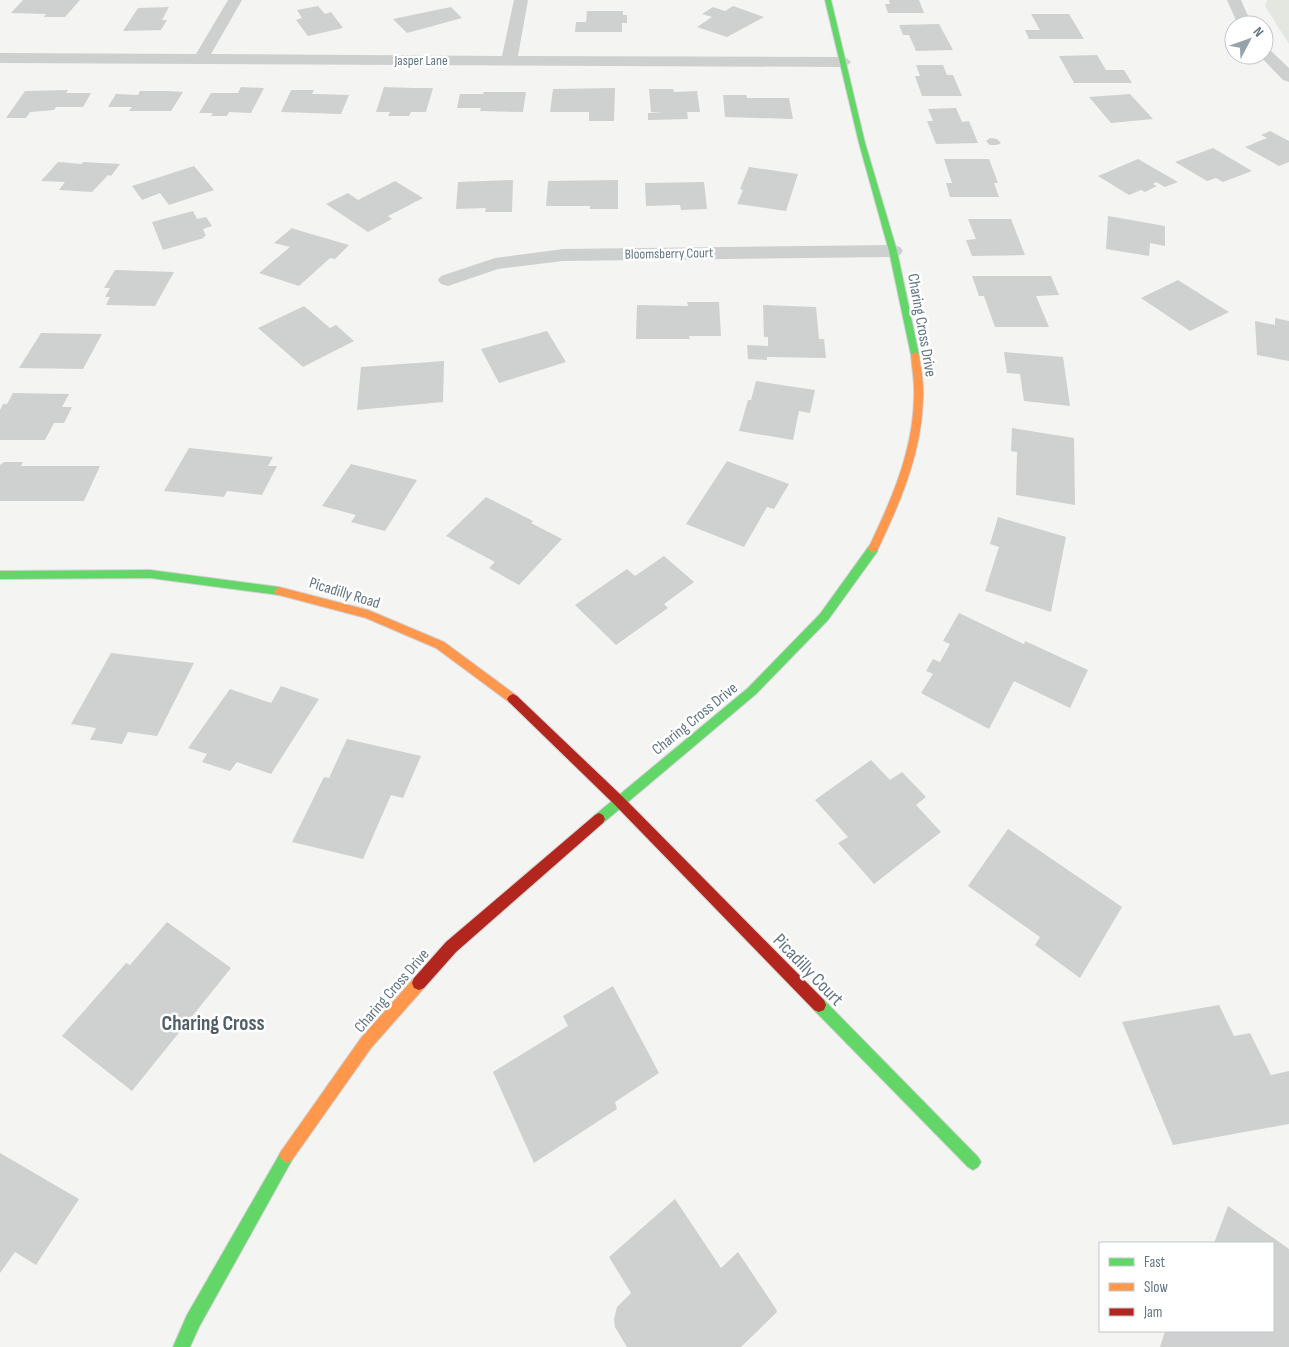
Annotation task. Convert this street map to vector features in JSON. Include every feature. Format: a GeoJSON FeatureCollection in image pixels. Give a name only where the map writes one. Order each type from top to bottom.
{"type":"FeatureCollection","features":[{"type":"Feature","properties":{"kind":"street"},"geometry":{"type":"LineString","coordinates":[[200,59],[235,0]]}},
{"type":"Feature","properties":{"kind":"street"},"geometry":{"type":"LineString","coordinates":[[509,60],[520,0]]}},
{"type":"Feature","properties":{"kind":"street","name":"Charing Cross Drive"},"geometry":{"type":"LineString","coordinates":[[181,1347],[193,1321],[287,1154],[366,1042],[451,947],[619,801],[752,691],[824,617],[870,555],[896,500],[914,443],[919,397],[914,348],[893,251],[862,143],[828,0]]}},
{"type":"Feature","properties":{"kind":"street"},"geometry":{"type":"LineString","coordinates":[[1234,0],[1241,15]]}},
{"type":"Feature","properties":{"kind":"street","name":"Jasper Lane"},"geometry":{"type":"LineString","coordinates":[[0,58],[843,62]]}},
{"type":"Feature","properties":{"kind":"street"},"geometry":{"type":"LineString","coordinates":[[1274,62],[1289,77]]}},
{"type":"Feature","properties":{"kind":"street","name":"Bloomsberry Court"},"geometry":{"type":"LineString","coordinates":[[448,280],[495,264],[563,254],[893,251]]}},
{"type":"Feature","properties":{"kind":"street","name":"Picadilly Road"},"geometry":{"type":"LineString","coordinates":[[0,575],[150,574],[293,593],[368,614],[440,645],[522,706],[619,801]]}},
{"type":"Feature","properties":{"kind":"street","name":"Picadilly Court"},"geometry":{"type":"LineString","coordinates":[[619,801],[973,1162]]}},
{"type":"Feature","properties":{"kind":"shaded area"},"geometry":{"type":"Polygon","coordinates":[[[1267,0],[1289,0],[1289,44],[1274,20],[1274,15],[1271,15],[1265,6],[1267,0]]]}},
{"type":"Feature","properties":{"kind":"building"},"geometry":{"type":"Polygon","coordinates":[[[23,0],[80,0],[65,17],[44,17],[46,14],[11,13],[23,0]]]}},
{"type":"Feature","properties":{"kind":"building"},"geometry":{"type":"Polygon","coordinates":[[[889,0],[919,0],[924,13],[888,13],[885,4],[890,4],[889,0]]]}},
{"type":"Feature","properties":{"kind":"building"},"geometry":{"type":"Polygon","coordinates":[[[318,6],[325,14],[331,12],[343,28],[308,36],[296,20],[302,18],[297,10],[318,6]]]}},
{"type":"Feature","properties":{"kind":"building"},"geometry":{"type":"Polygon","coordinates":[[[733,6],[764,17],[727,37],[697,27],[712,17],[702,14],[713,7],[725,11],[733,6]]]}},
{"type":"Feature","properties":{"kind":"building"},"geometry":{"type":"Polygon","coordinates":[[[169,7],[162,20],[167,20],[161,30],[123,31],[138,8],[169,7]]]}},
{"type":"Feature","properties":{"kind":"building"},"geometry":{"type":"Polygon","coordinates":[[[451,7],[462,18],[407,33],[393,19],[451,7]]]}},
{"type":"Feature","properties":{"kind":"building"},"geometry":{"type":"Polygon","coordinates":[[[587,11],[623,11],[623,15],[627,15],[627,23],[622,23],[622,32],[575,32],[576,22],[586,22],[587,11]]]}},
{"type":"Feature","properties":{"kind":"building"},"geometry":{"type":"Polygon","coordinates":[[[1031,14],[1069,14],[1084,39],[1029,39],[1025,30],[1040,30],[1031,14]]]}},
{"type":"Feature","properties":{"kind":"building"},"geometry":{"type":"Polygon","coordinates":[[[939,24],[953,50],[916,51],[909,35],[903,35],[899,25],[939,24]]]}},
{"type":"Feature","properties":{"kind":"building"},"geometry":{"type":"Polygon","coordinates":[[[1097,55],[1106,70],[1124,70],[1132,83],[1074,83],[1059,56],[1097,55]]]}},
{"type":"Feature","properties":{"kind":"building"},"geometry":{"type":"Polygon","coordinates":[[[916,65],[943,65],[947,75],[953,75],[962,96],[922,96],[915,76],[920,76],[916,65]]]}},
{"type":"Feature","properties":{"kind":"building"},"geometry":{"type":"Polygon","coordinates":[[[241,87],[264,88],[251,113],[229,112],[227,116],[211,116],[213,113],[199,113],[211,93],[238,93],[241,87]]]}},
{"type":"Feature","properties":{"kind":"building"},"geometry":{"type":"Polygon","coordinates":[[[384,87],[433,88],[426,112],[411,112],[409,116],[388,116],[390,112],[376,112],[384,87]]]}},
{"type":"Feature","properties":{"kind":"building"},"geometry":{"type":"Polygon","coordinates":[[[615,88],[614,121],[589,121],[589,112],[550,112],[553,89],[615,88]]]}},
{"type":"Feature","properties":{"kind":"building"},"geometry":{"type":"Polygon","coordinates":[[[649,89],[673,89],[674,92],[697,91],[700,112],[687,112],[688,119],[648,120],[648,113],[663,113],[651,112],[649,89]]]}},
{"type":"Feature","properties":{"kind":"building"},"geometry":{"type":"Polygon","coordinates":[[[68,90],[66,93],[91,93],[83,107],[56,107],[54,110],[30,112],[26,118],[6,118],[25,91],[68,90]]]}},
{"type":"Feature","properties":{"kind":"building"},"geometry":{"type":"Polygon","coordinates":[[[291,90],[314,90],[312,94],[349,95],[341,114],[281,112],[291,90]]]}},
{"type":"Feature","properties":{"kind":"building"},"geometry":{"type":"Polygon","coordinates":[[[140,91],[183,92],[171,111],[129,111],[132,107],[108,107],[116,94],[138,95],[140,91]]]}},
{"type":"Feature","properties":{"kind":"building"},"geometry":{"type":"Polygon","coordinates":[[[484,92],[526,92],[523,112],[480,111],[481,108],[457,108],[460,94],[483,94],[484,92]]]}},
{"type":"Feature","properties":{"kind":"building"},"geometry":{"type":"Polygon","coordinates":[[[1130,94],[1153,119],[1111,123],[1089,97],[1130,94]]]}},
{"type":"Feature","properties":{"kind":"building"},"geometry":{"type":"Polygon","coordinates":[[[723,95],[746,95],[747,98],[789,98],[793,119],[725,117],[723,95]]]}},
{"type":"Feature","properties":{"kind":"building"},"geometry":{"type":"Polygon","coordinates":[[[956,108],[962,122],[969,121],[978,143],[936,144],[927,121],[933,121],[928,109],[956,108]]]}},
{"type":"Feature","properties":{"kind":"building"},"geometry":{"type":"Polygon","coordinates":[[[1270,131],[1289,141],[1289,162],[1279,166],[1245,147],[1267,138],[1261,135],[1270,131]]]}},
{"type":"Feature","properties":{"kind":"building"},"geometry":{"type":"Polygon","coordinates":[[[990,138],[997,139],[1001,143],[990,145],[986,141],[990,138]]]}},
{"type":"Feature","properties":{"kind":"building"},"geometry":{"type":"Polygon","coordinates":[[[1213,148],[1252,171],[1223,182],[1216,178],[1207,181],[1175,162],[1213,148]]]}},
{"type":"Feature","properties":{"kind":"building"},"geometry":{"type":"Polygon","coordinates":[[[944,159],[989,159],[998,183],[994,183],[999,197],[950,197],[946,183],[952,183],[944,159]]]}},
{"type":"Feature","properties":{"kind":"building"},"geometry":{"type":"Polygon","coordinates":[[[1138,159],[1178,182],[1165,187],[1156,182],[1153,184],[1157,186],[1145,192],[1141,190],[1129,195],[1098,176],[1138,159]]]}},
{"type":"Feature","properties":{"kind":"building"},"geometry":{"type":"Polygon","coordinates":[[[58,162],[120,164],[111,176],[108,175],[92,192],[59,190],[65,182],[41,181],[58,162]]]}},
{"type":"Feature","properties":{"kind":"building"},"geometry":{"type":"Polygon","coordinates":[[[194,166],[214,190],[169,205],[160,193],[142,200],[132,186],[194,166]]]}},
{"type":"Feature","properties":{"kind":"building"},"geometry":{"type":"Polygon","coordinates":[[[749,167],[798,174],[786,211],[737,204],[743,190],[740,189],[749,167]]]}},
{"type":"Feature","properties":{"kind":"building"},"geometry":{"type":"Polygon","coordinates":[[[513,180],[512,212],[485,212],[486,208],[456,209],[458,182],[513,180]]]}},
{"type":"Feature","properties":{"kind":"building"},"geometry":{"type":"Polygon","coordinates":[[[618,180],[618,209],[590,209],[590,206],[546,206],[548,181],[618,180]]]}},
{"type":"Feature","properties":{"kind":"building"},"geometry":{"type":"Polygon","coordinates":[[[395,181],[423,198],[388,216],[392,219],[368,232],[326,204],[348,193],[358,200],[395,181]]]}},
{"type":"Feature","properties":{"kind":"building"},"geometry":{"type":"Polygon","coordinates":[[[704,182],[707,209],[681,210],[680,205],[646,206],[645,183],[704,182]]]}},
{"type":"Feature","properties":{"kind":"building"},"geometry":{"type":"Polygon","coordinates":[[[193,211],[197,219],[206,217],[212,226],[203,229],[206,236],[163,250],[152,222],[193,211]]]}},
{"type":"Feature","properties":{"kind":"building"},"geometry":{"type":"Polygon","coordinates":[[[1108,216],[1165,226],[1165,246],[1150,243],[1149,256],[1106,249],[1108,216]]]}},
{"type":"Feature","properties":{"kind":"building"},"geometry":{"type":"Polygon","coordinates":[[[968,219],[1011,219],[1025,255],[972,256],[966,240],[976,239],[968,219]]]}},
{"type":"Feature","properties":{"kind":"building"},"geometry":{"type":"Polygon","coordinates":[[[292,228],[349,245],[335,259],[330,258],[299,286],[259,273],[290,247],[274,243],[292,228]]]}},
{"type":"Feature","properties":{"kind":"building"},"geometry":{"type":"Polygon","coordinates":[[[115,270],[174,272],[155,306],[106,305],[110,297],[105,297],[110,288],[104,288],[115,270]]]}},
{"type":"Feature","properties":{"kind":"building"},"geometry":{"type":"Polygon","coordinates":[[[972,276],[1051,276],[1059,295],[1036,296],[1049,327],[995,327],[984,296],[979,296],[972,276]]]}},
{"type":"Feature","properties":{"kind":"building"},"geometry":{"type":"Polygon","coordinates":[[[1178,280],[1229,312],[1190,331],[1141,298],[1178,280]]]}},
{"type":"Feature","properties":{"kind":"building"},"geometry":{"type":"Polygon","coordinates":[[[687,302],[719,302],[721,336],[689,336],[690,339],[636,339],[637,305],[688,306],[687,302]]]}},
{"type":"Feature","properties":{"kind":"building"},"geometry":{"type":"Polygon","coordinates":[[[763,305],[816,307],[819,339],[824,339],[826,358],[767,357],[767,360],[748,359],[747,345],[768,346],[768,337],[764,337],[763,305]]]}},
{"type":"Feature","properties":{"kind":"building"},"geometry":{"type":"Polygon","coordinates":[[[304,306],[330,328],[336,325],[354,341],[303,367],[258,328],[304,306]]]}},
{"type":"Feature","properties":{"kind":"building"},"geometry":{"type":"Polygon","coordinates":[[[1275,318],[1289,321],[1289,361],[1257,355],[1255,321],[1275,325],[1275,318]]]}},
{"type":"Feature","properties":{"kind":"building"},"geometry":{"type":"Polygon","coordinates":[[[547,331],[566,362],[499,383],[481,349],[547,331]]]}},
{"type":"Feature","properties":{"kind":"building"},"geometry":{"type":"Polygon","coordinates":[[[41,333],[102,334],[83,369],[19,368],[41,333]]]}},
{"type":"Feature","properties":{"kind":"building"},"geometry":{"type":"Polygon","coordinates":[[[1004,352],[1063,357],[1070,406],[1024,401],[1020,374],[1007,373],[1004,352]]]}},
{"type":"Feature","properties":{"kind":"building"},"geometry":{"type":"Polygon","coordinates":[[[444,361],[443,402],[357,410],[361,367],[444,361]]]}},
{"type":"Feature","properties":{"kind":"building"},"geometry":{"type":"Polygon","coordinates":[[[756,381],[815,390],[810,413],[799,411],[793,440],[739,431],[756,381]]]}},
{"type":"Feature","properties":{"kind":"building"},"geometry":{"type":"Polygon","coordinates":[[[13,393],[69,394],[62,407],[72,407],[64,423],[54,423],[45,440],[0,440],[0,410],[3,404],[7,404],[13,393]]]}},
{"type":"Feature","properties":{"kind":"building"},"geometry":{"type":"Polygon","coordinates":[[[1012,428],[1074,438],[1075,505],[1016,495],[1017,452],[1011,451],[1012,428]]]}},
{"type":"Feature","properties":{"kind":"building"},"geometry":{"type":"Polygon","coordinates":[[[189,448],[273,457],[268,466],[277,466],[262,495],[227,491],[224,497],[164,491],[189,448]]]}},
{"type":"Feature","properties":{"kind":"building"},"geometry":{"type":"Polygon","coordinates":[[[727,461],[789,484],[774,509],[767,507],[744,547],[686,524],[727,461]]]}},
{"type":"Feature","properties":{"kind":"building"},"geometry":{"type":"Polygon","coordinates":[[[4,462],[23,462],[21,466],[100,466],[84,501],[0,501],[0,465],[4,462]]]}},
{"type":"Feature","properties":{"kind":"building"},"geometry":{"type":"Polygon","coordinates":[[[351,464],[417,480],[385,531],[351,522],[356,515],[322,506],[351,464]]]}},
{"type":"Feature","properties":{"kind":"building"},"geometry":{"type":"Polygon","coordinates":[[[486,497],[533,521],[531,523],[562,539],[519,585],[489,568],[495,562],[446,536],[486,497]]]}},
{"type":"Feature","properties":{"kind":"building"},"geometry":{"type":"Polygon","coordinates":[[[998,517],[1066,537],[1051,612],[985,591],[999,547],[990,544],[998,517]]]}},
{"type":"Feature","properties":{"kind":"building"},"geometry":{"type":"Polygon","coordinates":[[[664,556],[694,582],[664,604],[668,608],[616,645],[575,605],[627,569],[635,576],[664,556]]]}},
{"type":"Feature","properties":{"kind":"building"},"geometry":{"type":"Polygon","coordinates":[[[959,613],[1024,644],[1025,641],[1088,670],[1070,708],[1014,681],[989,729],[921,693],[933,674],[926,671],[933,659],[940,662],[950,644],[943,641],[959,613]]]}},
{"type":"Feature","properties":{"kind":"building"},"geometry":{"type":"Polygon","coordinates":[[[111,653],[194,663],[157,736],[128,732],[122,744],[90,740],[96,728],[71,724],[111,653]]]}},
{"type":"Feature","properties":{"kind":"building"},"geometry":{"type":"Polygon","coordinates":[[[281,686],[319,699],[271,774],[237,762],[230,771],[202,762],[207,754],[188,748],[230,689],[271,703],[281,686]]]}},
{"type":"Feature","properties":{"kind":"building"},"geometry":{"type":"Polygon","coordinates":[[[347,739],[421,756],[403,798],[391,795],[363,859],[292,842],[324,777],[329,778],[347,739]]]}},
{"type":"Feature","properties":{"kind":"building"},"geometry":{"type":"Polygon","coordinates":[[[871,760],[890,780],[902,772],[926,797],[916,805],[941,832],[874,884],[838,843],[848,837],[815,800],[871,760]]]}},
{"type":"Feature","properties":{"kind":"building"},"geometry":{"type":"Polygon","coordinates":[[[1008,829],[1122,907],[1080,978],[1035,945],[1040,937],[968,886],[1008,829]]]}},
{"type":"Feature","properties":{"kind":"building"},"geometry":{"type":"Polygon","coordinates":[[[167,922],[231,968],[132,1091],[62,1036],[126,963],[130,965],[167,922]]]}},
{"type":"Feature","properties":{"kind":"building"},"geometry":{"type":"Polygon","coordinates":[[[613,986],[659,1073],[615,1102],[617,1109],[534,1163],[493,1072],[568,1026],[563,1016],[613,986]]]}},
{"type":"Feature","properties":{"kind":"building"},"geometry":{"type":"Polygon","coordinates":[[[1219,1005],[1234,1036],[1250,1033],[1271,1075],[1289,1071],[1289,1124],[1173,1145],[1122,1022],[1219,1005]]]}},
{"type":"Feature","properties":{"kind":"building"},"geometry":{"type":"Polygon","coordinates":[[[0,1153],[79,1199],[36,1265],[15,1252],[0,1273],[0,1153]]]}},
{"type":"Feature","properties":{"kind":"building"},"geometry":{"type":"Polygon","coordinates":[[[675,1199],[721,1268],[738,1252],[776,1309],[777,1312],[741,1347],[627,1347],[615,1327],[614,1319],[617,1307],[631,1293],[609,1257],[675,1199]]]}},
{"type":"Feature","properties":{"kind":"building"},"geometry":{"type":"Polygon","coordinates":[[[1228,1206],[1289,1249],[1289,1347],[1160,1347],[1165,1332],[1274,1332],[1274,1242],[1214,1242],[1228,1206]]]}},
{"type":"Feature","properties":{"kind":"traffic: fast"},"geometry":{"type":"LineString","coordinates":[[828,0],[862,143],[893,251],[915,355]]}},
{"type":"Feature","properties":{"kind":"traffic: fast"},"geometry":{"type":"LineString","coordinates":[[599,819],[752,691],[824,617],[873,549]]}},
{"type":"Feature","properties":{"kind":"traffic: fast"},"geometry":{"type":"LineString","coordinates":[[0,575],[150,574],[279,591]]}},
{"type":"Feature","properties":{"kind":"traffic: fast"},"geometry":{"type":"LineString","coordinates":[[819,1005],[973,1162]]}},
{"type":"Feature","properties":{"kind":"traffic: fast"},"geometry":{"type":"LineString","coordinates":[[181,1347],[193,1321],[287,1155]]}},
{"type":"Feature","properties":{"kind":"traffic: slow"},"geometry":{"type":"LineString","coordinates":[[873,549],[897,494],[915,436],[919,396],[915,355]]}},
{"type":"Feature","properties":{"kind":"traffic: slow"},"geometry":{"type":"LineString","coordinates":[[279,591],[368,614],[440,645],[513,699]]}},
{"type":"Feature","properties":{"kind":"traffic: slow"},"geometry":{"type":"LineString","coordinates":[[287,1155],[366,1043],[419,983]]}},
{"type":"Feature","properties":{"kind":"traffic: jam"},"geometry":{"type":"LineString","coordinates":[[513,699],[619,801],[819,1005]]}},
{"type":"Feature","properties":{"kind":"traffic: jam"},"geometry":{"type":"LineString","coordinates":[[419,983],[451,947],[599,819]]}},
{"type":"Feature","properties":{"kind":"district","name":"Charing Cross"},"geometry":{"type":"Point","coordinates":[213,1023]}}]}
